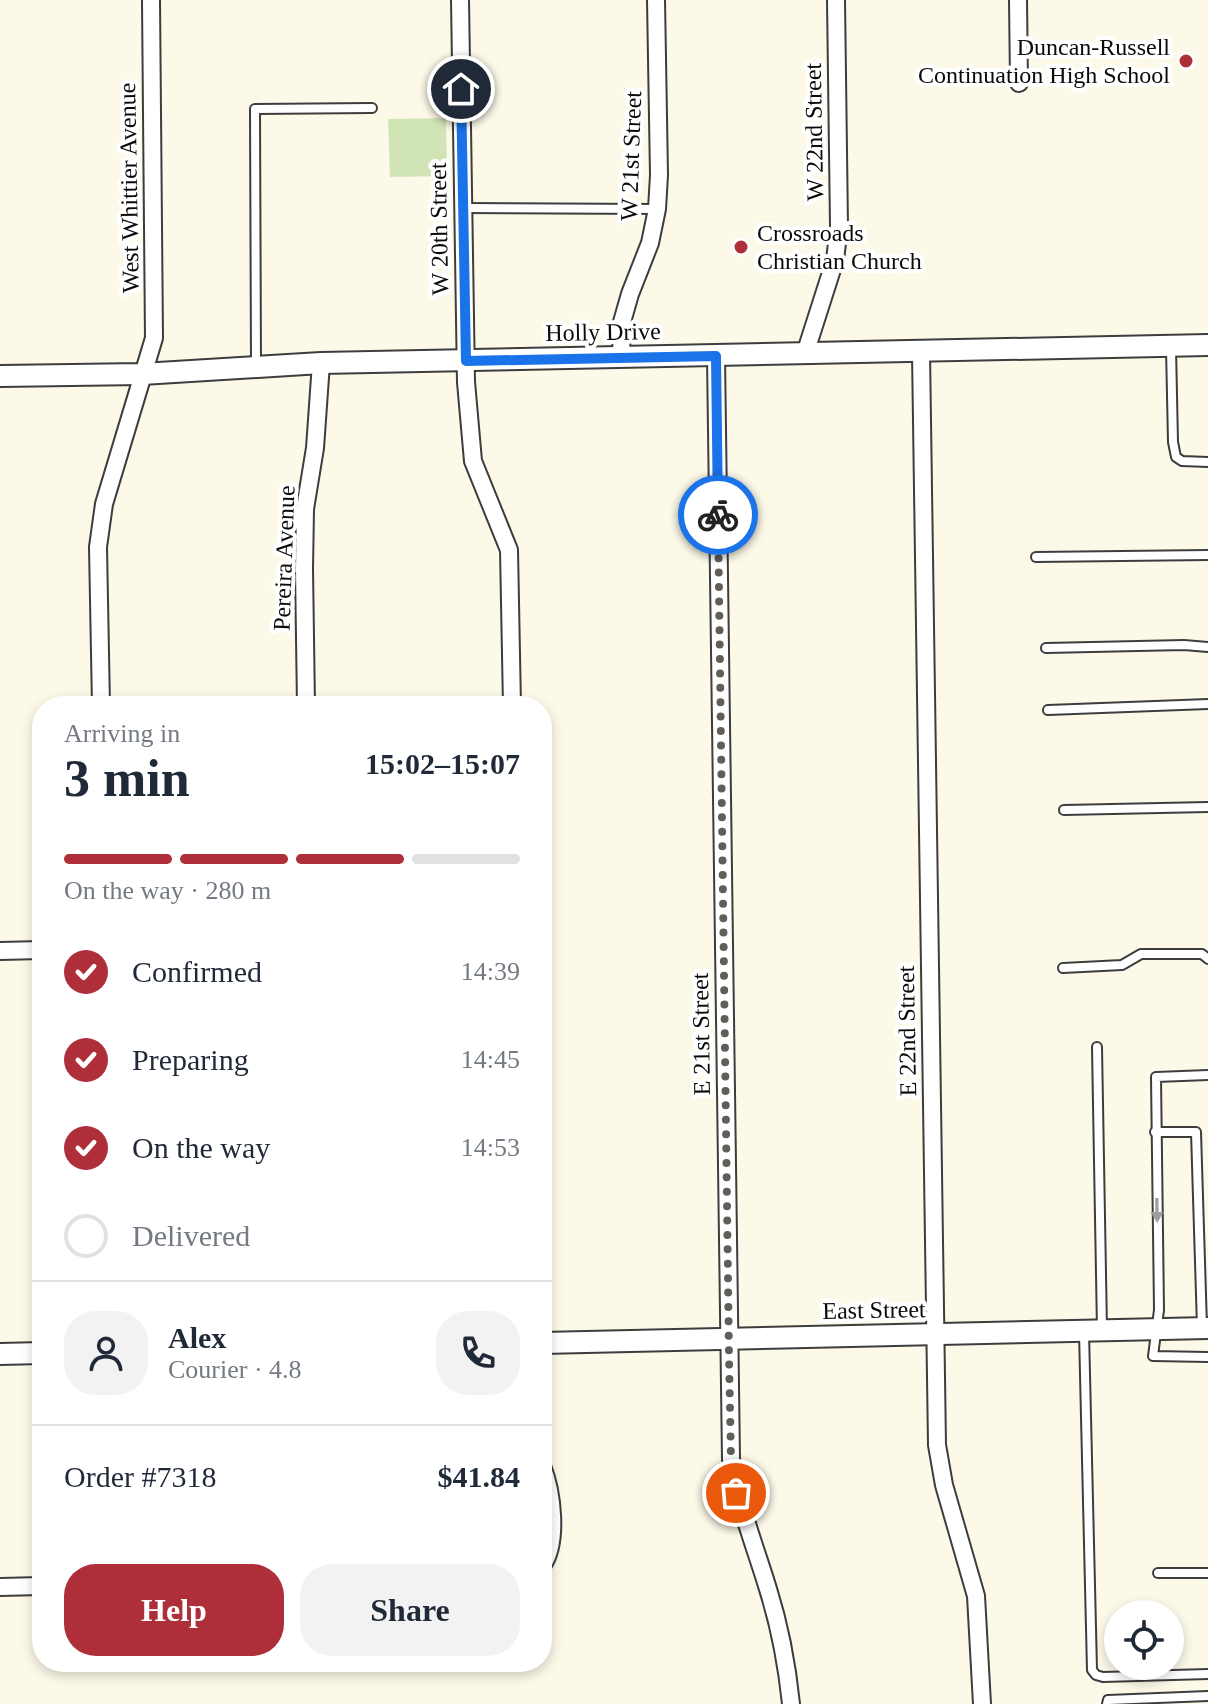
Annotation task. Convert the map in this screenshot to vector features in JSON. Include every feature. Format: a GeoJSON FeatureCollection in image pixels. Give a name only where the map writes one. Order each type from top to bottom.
{"type":"FeatureCollection","features":[{"type":"Feature","properties":{"kind":"street","name":"West Whittier Avenue"},"geometry":{"type":"LineString","coordinates":[[101,696],[98,547],[104,504],[154,338],[151,0]]}},
{"type":"Feature","properties":{"kind":"street","name":"W 20th Street"},"geometry":{"type":"LineString","coordinates":[[460,0],[466,361],[473,461],[509,550],[512,696]]}},
{"type":"Feature","properties":{"kind":"street","name":"W 21st Street"},"geometry":{"type":"LineString","coordinates":[[621,358],[622,322],[650,243],[657,209],[656,0]]}},
{"type":"Feature","properties":{"kind":"street","name":"W 22nd Street"},"geometry":{"type":"LineString","coordinates":[[805,354],[835,260],[839,226],[836,0]]}},
{"type":"Feature","properties":{"kind":"street"},"geometry":{"type":"LineString","coordinates":[[1018,0],[1019,83]]}},
{"type":"Feature","properties":{"kind":"street","name":"Holly Drive"},"geometry":{"type":"LineString","coordinates":[[0,376],[142,374],[321,363],[1208,345]]}},
{"type":"Feature","properties":{"kind":"street","name":"E 22nd Street"},"geometry":{"type":"LineString","coordinates":[[921,352],[937,1445],[944,1485],[976,1596],[982,1704]]}},
{"type":"Feature","properties":{"kind":"street","name":"E 21st Street"},"geometry":{"type":"LineString","coordinates":[[716,356],[731,1459],[736,1493],[786,1658],[791,1704]]}},
{"type":"Feature","properties":{"kind":"street","name":"Pereira Avenue"},"geometry":{"type":"LineString","coordinates":[[306,696],[305,509],[315,448],[321,363]]}},
{"type":"Feature","properties":{"kind":"street"},"geometry":{"type":"LineString","coordinates":[[0,951],[32,950]]}},
{"type":"Feature","properties":{"kind":"street","name":"East Street"},"geometry":{"type":"LineString","coordinates":[[552,1343],[1093,1331],[1158,1320],[1205,1328]]}},
{"type":"Feature","properties":{"kind":"street"},"geometry":{"type":"LineString","coordinates":[[0,1354],[32,1353]]}},
{"type":"Feature","properties":{"kind":"street"},"geometry":{"type":"LineString","coordinates":[[0,1587],[32,1586]]}},
{"type":"Feature","properties":{"kind":"lane"},"geometry":{"type":"LineString","coordinates":[[256,367],[255,109],[372,108]]}},
{"type":"Feature","properties":{"kind":"lane"},"geometry":{"type":"LineString","coordinates":[[462,208],[657,209]]}},
{"type":"Feature","properties":{"kind":"lane"},"geometry":{"type":"LineString","coordinates":[[1171,347],[1176,457],[1182,461],[1208,462]]}},
{"type":"Feature","properties":{"kind":"lane"},"geometry":{"type":"LineString","coordinates":[[1036,557],[1208,555]]}},
{"type":"Feature","properties":{"kind":"lane"},"geometry":{"type":"LineString","coordinates":[[1046,648],[1208,647]]}},
{"type":"Feature","properties":{"kind":"lane"},"geometry":{"type":"LineString","coordinates":[[1048,710],[1208,704]]}},
{"type":"Feature","properties":{"kind":"lane"},"geometry":{"type":"LineString","coordinates":[[1064,810],[1208,807]]}},
{"type":"Feature","properties":{"kind":"lane"},"geometry":{"type":"LineString","coordinates":[[1063,968],[1122,965],[1141,954],[1202,954],[1208,959]]}},
{"type":"Feature","properties":{"kind":"lane"},"geometry":{"type":"LineString","coordinates":[[1097,1047],[1092,1670],[1103,1677],[1208,1674]]}},
{"type":"Feature","properties":{"kind":"lane"},"geometry":{"type":"LineString","coordinates":[[1208,1075],[1156,1077],[1158,1320],[1153,1356],[1208,1357]]}},
{"type":"Feature","properties":{"kind":"lane"},"geometry":{"type":"LineString","coordinates":[[1155,1132],[1196,1132],[1205,1328]]}},
{"type":"Feature","properties":{"kind":"lane"},"geometry":{"type":"LineString","coordinates":[[1158,1573],[1208,1573]]}},
{"type":"Feature","properties":{"kind":"lane"},"geometry":{"type":"LineString","coordinates":[[1107,1704],[1108,1700],[1208,1696]]}},
{"type":"Feature","properties":{"kind":"green space"},"geometry":{"type":"Polygon","coordinates":[[[446,118],[447,176],[390,177],[388,119],[446,118]]]}},
{"type":"Feature","properties":{"kind":"way so far"},"geometry":{"type":"LineString","coordinates":[[718,515],[729,1356],[731,1459],[736,1493]]}},
{"type":"Feature","properties":{"kind":"place","name":"Duncan-Russell Continuation High School"},"geometry":{"type":"Point","coordinates":[1186,61]}},
{"type":"Feature","properties":{"kind":"place","name":"Crossroads Christian Church"},"geometry":{"type":"Point","coordinates":[741,247]}},
{"type":"Feature","properties":{"kind":"route"},"geometry":{"type":"LineString","coordinates":[[461,89],[466,361],[716,356],[718,515]]}}]}
